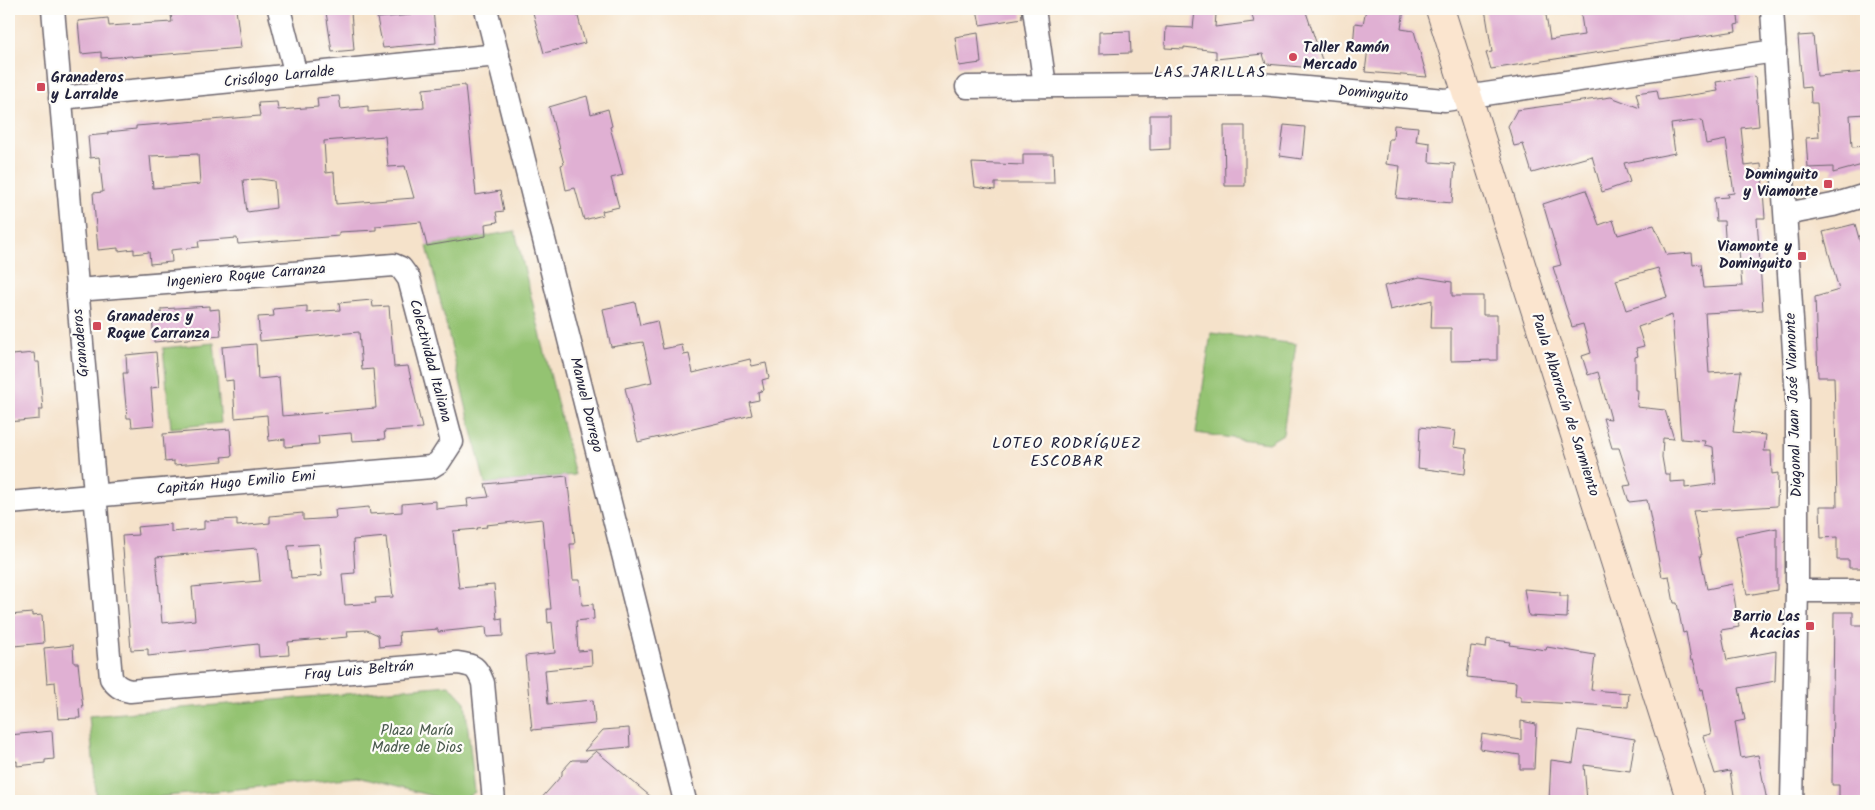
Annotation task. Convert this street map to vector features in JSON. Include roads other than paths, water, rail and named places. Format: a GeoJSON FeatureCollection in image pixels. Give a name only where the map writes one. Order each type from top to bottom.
{"type":"FeatureCollection","features":[{"type":"Feature","properties":{"kind":"main road","name":"Paula Albarracín de Sarmiento"},"geometry":{"type":"LineString","coordinates":[[1440,9],[1691,801]]}},
{"type":"Feature","properties":{"kind":"street","name":"Granaderos"},"geometry":{"type":"LineString","coordinates":[[53,9],[111,678]]}},
{"type":"Feature","properties":{"kind":"street"},"geometry":{"type":"LineString","coordinates":[[279,9],[296,75]]}},
{"type":"Feature","properties":{"kind":"street","name":"Manuel Dorrego"},"geometry":{"type":"LineString","coordinates":[[486,9],[685,801]]}},
{"type":"Feature","properties":{"kind":"street"},"geometry":{"type":"LineString","coordinates":[[1034,9],[1045,86]]}},
{"type":"Feature","properties":{"kind":"street","name":"Diagonal Juan José Viamonte"},"geometry":{"type":"LineString","coordinates":[[1772,9],[1798,398],[1797,592],[1792,801]]}},
{"type":"Feature","properties":{"kind":"street","name":"Dominguito"},"geometry":{"type":"LineString","coordinates":[[967,87],[1260,84],[1445,100],[1775,51]]}},
{"type":"Feature","properties":{"kind":"street","name":"Crisólogo Larralde"},"geometry":{"type":"LineString","coordinates":[[60,98],[498,55]]}},
{"type":"Feature","properties":{"kind":"street"},"geometry":{"type":"LineString","coordinates":[[1786,214],[1833,205],[1866,195]]}},
{"type":"Feature","properties":{"kind":"street","name":"Ingeniero Roque Carranza"},"geometry":{"type":"LineString","coordinates":[[77,290],[386,264],[401,268],[409,280]]}},
{"type":"Feature","properties":{"kind":"street","name":"Colectividad Italiana"},"geometry":{"type":"LineString","coordinates":[[409,280],[452,442]]}},
{"type":"Feature","properties":{"kind":"street","name":"Capitán Hugo Emilio Emi"},"geometry":{"type":"LineString","coordinates":[[9,503],[431,467],[440,462],[452,442]]}},
{"type":"Feature","properties":{"kind":"street"},"geometry":{"type":"LineString","coordinates":[[1797,592],[1866,591]]}},
{"type":"Feature","properties":{"kind":"street","name":"Fray Luis Beltrán"},"geometry":{"type":"LineString","coordinates":[[111,678],[115,685],[130,691],[457,663],[470,665],[479,671],[483,683],[494,801]]}},
{"type":"Feature","properties":{"kind":"place","name":"Taller Ramón Mercado"},"geometry":{"type":"Point","coordinates":[1293,57]}},
{"type":"Feature","properties":{"kind":"place","name":"Granaderos y Larralde"},"geometry":{"type":"Point","coordinates":[41,87]}},
{"type":"Feature","properties":{"kind":"place","name":"Dominguito y Viamonte"},"geometry":{"type":"Point","coordinates":[1828,184]}},
{"type":"Feature","properties":{"kind":"place","name":"Viamonte y Dominguito"},"geometry":{"type":"Point","coordinates":[1802,256]}},
{"type":"Feature","properties":{"kind":"place","name":"Granaderos y Roque Carranza"},"geometry":{"type":"Point","coordinates":[97,326]}},
{"type":"Feature","properties":{"kind":"place","name":"Barrio Las Acacias"},"geometry":{"type":"Point","coordinates":[1810,626]}},
{"type":"Feature","properties":{"kind":"district","name":"LAS JARILLAS"},"geometry":{"type":"Point","coordinates":[1210,72]}},
{"type":"Feature","properties":{"kind":"district","name":"LOTEO RODRÍGUEZ ESCOBAR"},"geometry":{"type":"Point","coordinates":[1067,452]}},
{"type":"Feature","properties":{"kind":"park label","name":"Plaza María Madre de Dios"},"geometry":{"type":"Point","coordinates":[417,740]}}]}
